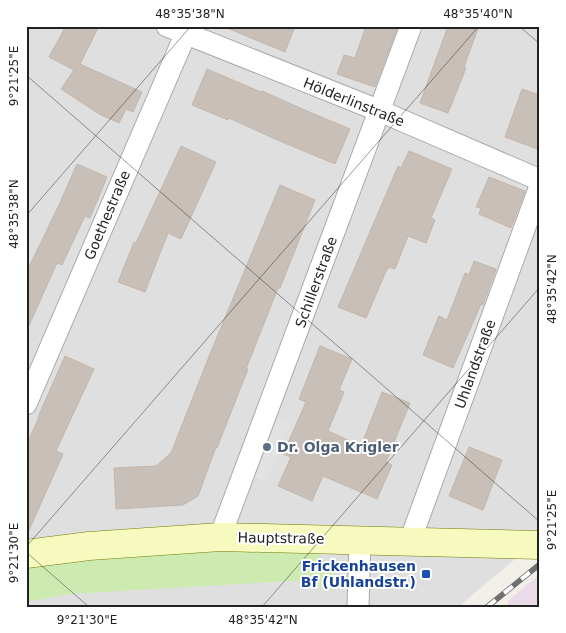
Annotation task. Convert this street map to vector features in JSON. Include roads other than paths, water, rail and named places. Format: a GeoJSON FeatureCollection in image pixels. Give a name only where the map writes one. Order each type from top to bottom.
{"type":"FeatureCollection","features":[{"type":"Feature","properties":{"kind":"main road","name":"Hauptstraße"},"geometry":{"type":"LineString","coordinates":[[26,554],[89,546],[220,537],[539,542]]}},
{"type":"Feature","properties":{"kind":"street","name":"Schillerstraße"},"geometry":{"type":"LineString","coordinates":[[220,537],[411,26]]}},
{"type":"Feature","properties":{"kind":"street","name":"Hölderlinstraße"},"geometry":{"type":"LineString","coordinates":[[180,29],[540,180]]}},
{"type":"Feature","properties":{"kind":"street","name":"Goethestraße"},"geometry":{"type":"LineString","coordinates":[[26,404],[180,29]]}},
{"type":"Feature","properties":{"kind":"street","name":"Uhlandstraße"},"geometry":{"type":"LineString","coordinates":[[410,541],[540,186]]}},
{"type":"Feature","properties":{"kind":"street"},"geometry":{"type":"LineString","coordinates":[[358,607],[360,540]]}},
{"type":"Feature","properties":{"kind":"railway"},"geometry":{"type":"LineString","coordinates":[[487,607],[540,564]]}},
{"type":"Feature","properties":{"kind":"place","name":"Dr. Olga Krigler"},"geometry":{"type":"Point","coordinates":[267,447]}},
{"type":"Feature","properties":{"kind":"place","name":"Frickenhausen Bf (Uhlandstr.)"},"geometry":{"type":"Point","coordinates":[426,574]}}]}
